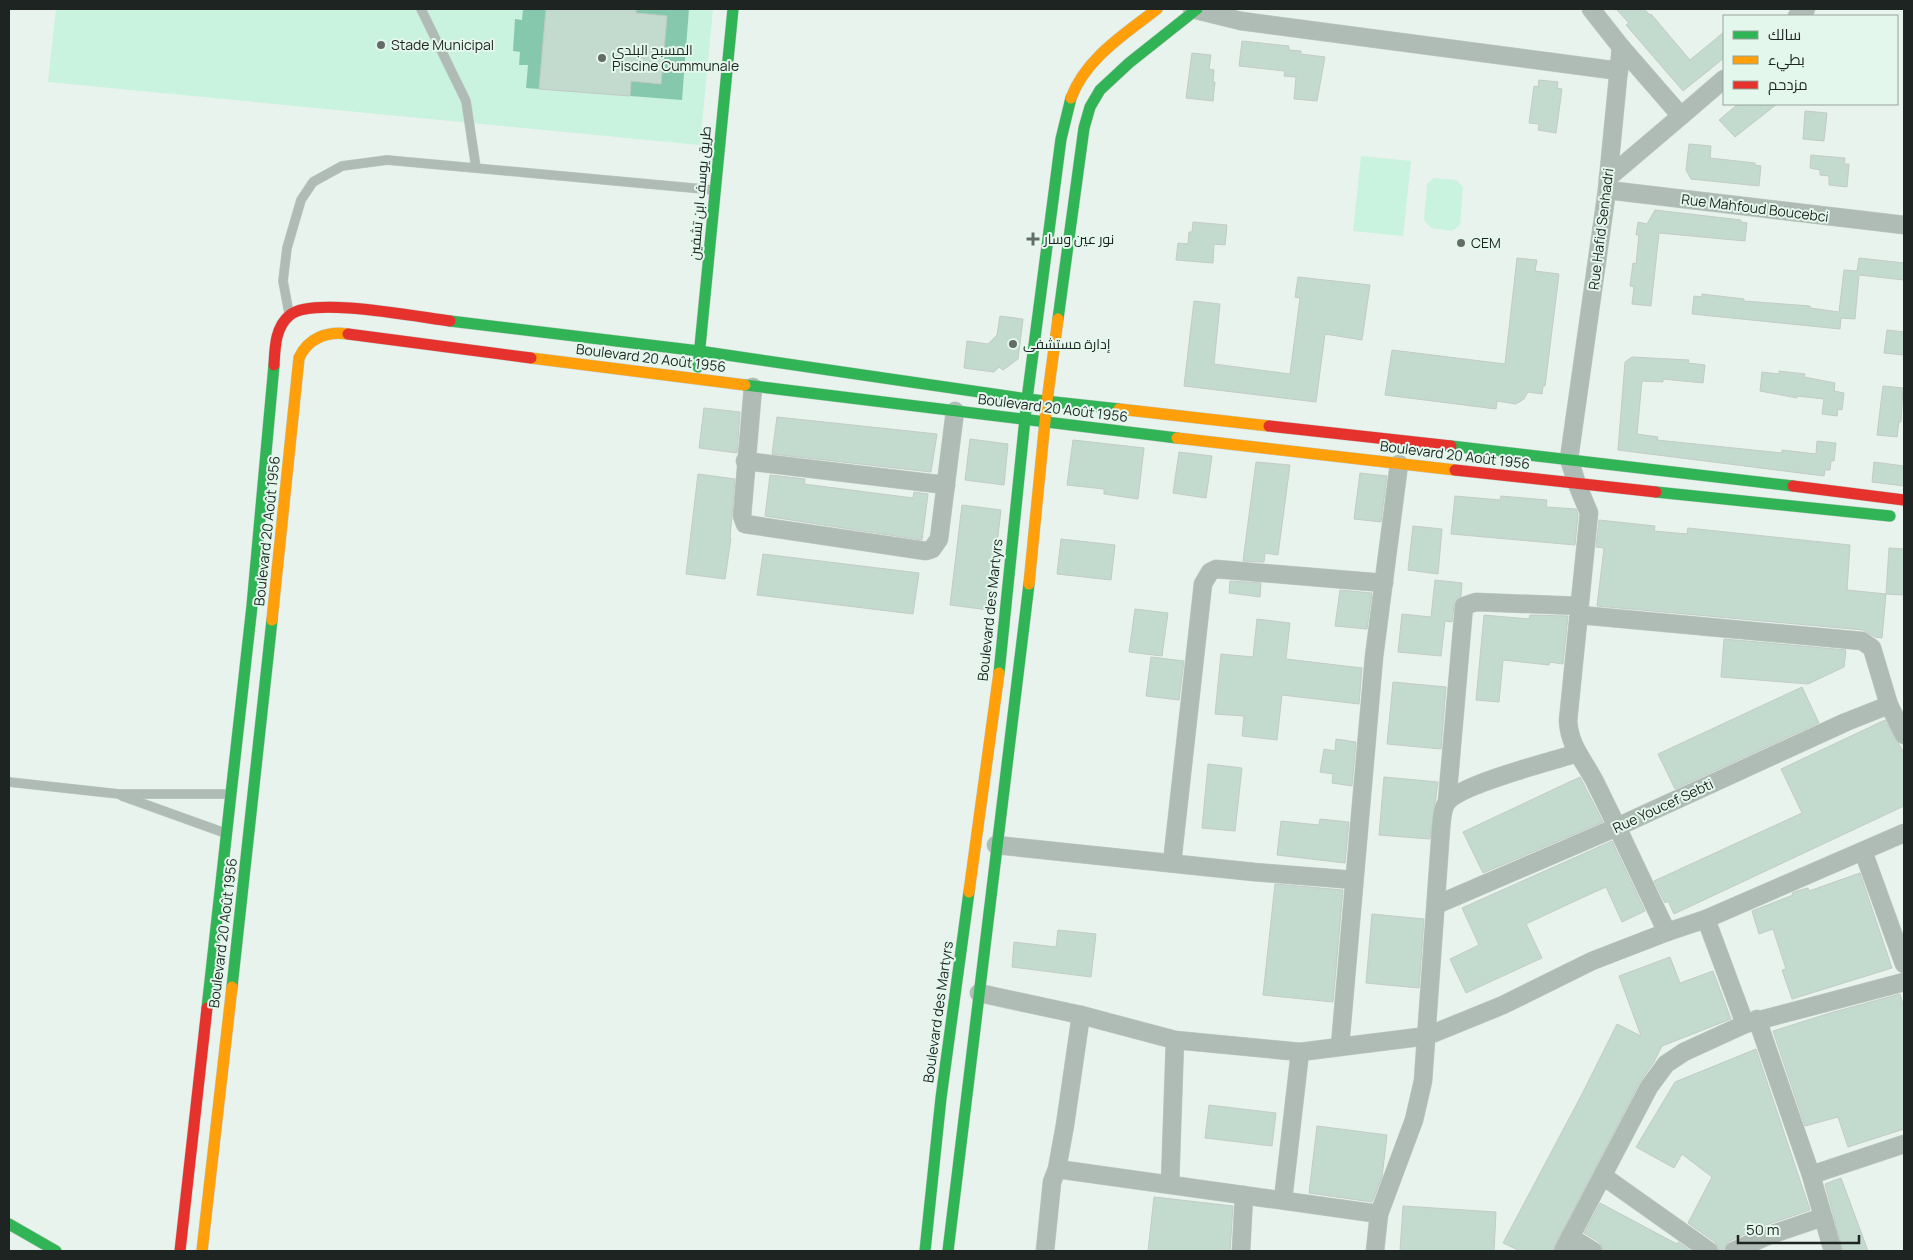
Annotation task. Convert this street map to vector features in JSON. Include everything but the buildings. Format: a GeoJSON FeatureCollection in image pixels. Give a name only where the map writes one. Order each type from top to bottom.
{"type":"FeatureCollection","features":[{"type":"Feature","properties":{"kind":"street","name":"طريق يوسف ابن تشفين"},"geometry":{"type":"LineString","coordinates":[[696,380],[717,190],[721,121],[733,9]]}},
{"type":"Feature","properties":{"kind":"street","name":"Boulevard des Martyrs"},"geometry":{"type":"LineString","coordinates":[[925,1251],[941,1098],[999,673],[1027,399],[1060,139],[1070,99],[1078,81],[1100,57],[1157,9]]}},
{"type":"Feature","properties":{"kind":"street"},"geometry":{"type":"LineString","coordinates":[[948,1251],[1032,551],[1047,401],[1081,143],[1090,108],[1100,90],[1194,9],[1241,22],[1619,71]]}},
{"type":"Feature","properties":{"kind":"street"},"geometry":{"type":"LineString","coordinates":[[1592,9],[1681,116]]}},
{"type":"Feature","properties":{"kind":"street","name":"Rue Hafid Senhadri"},"geometry":{"type":"LineString","coordinates":[[1569,459],[1607,184],[1621,46]]}},
{"type":"Feature","properties":{"kind":"street"},"geometry":{"type":"LineString","coordinates":[[1607,184],[1723,80]]}},
{"type":"Feature","properties":{"kind":"street","name":"Rue Mahfoud Boucebci"},"geometry":{"type":"LineString","coordinates":[[1607,184],[1904,225]]}},
{"type":"Feature","properties":{"kind":"street","name":"Boulevard 20 Août 1956"},"geometry":{"type":"LineString","coordinates":[[290,314],[311,305],[331,306],[699,351],[1027,399],[1569,459],[1904,500]]}},
{"type":"Feature","properties":{"kind":"street"},"geometry":{"type":"LineString","coordinates":[[180,1251],[243,792],[252,606],[276,340],[282,323],[290,314],[301,338]]}},
{"type":"Feature","properties":{"kind":"street","name":"Boulevard 20 Août 1956"},"geometry":{"type":"LineString","coordinates":[[202,1251],[238,838],[301,338],[311,340],[326,333],[341,332],[696,380],[1045,423],[1577,484],[1904,517]]}},
{"type":"Feature","properties":{"kind":"street"},"geometry":{"type":"LineString","coordinates":[[753,387],[745,462],[742,516],[745,524],[926,551],[932,549],[939,539],[955,411]]}},
{"type":"Feature","properties":{"kind":"street"},"geometry":{"type":"LineString","coordinates":[[1569,459],[1589,513],[1568,721],[1569,736],[1591,772],[1667,932]]}},
{"type":"Feature","properties":{"kind":"street"},"geometry":{"type":"LineString","coordinates":[[745,462],[946,485]]}},
{"type":"Feature","properties":{"kind":"street"},"geometry":{"type":"LineString","coordinates":[[1340,1046],[1374,657],[1399,464]]}},
{"type":"Feature","properties":{"kind":"street"},"geometry":{"type":"LineString","coordinates":[[1172,863],[1204,584],[1210,572],[1216,569],[1384,583]]}},
{"type":"Feature","properties":{"kind":"street"},"geometry":{"type":"LineString","coordinates":[[1375,1251],[1379,1214],[1414,1120],[1423,1081],[1443,812],[1447,802],[1464,606],[1476,602],[1580,611],[1862,642],[1872,648],[1889,705],[1904,735]]}},
{"type":"Feature","properties":{"kind":"street","name":"Rue Youcef Sebti"},"geometry":{"type":"LineString","coordinates":[[1436,905],[1617,827],[1846,722],[1889,705]]}},
{"type":"Feature","properties":{"kind":"street"},"geometry":{"type":"LineString","coordinates":[[1447,802],[1464,791],[1484,783],[1578,753]]}},
{"type":"Feature","properties":{"kind":"street"},"geometry":{"type":"LineString","coordinates":[[979,993],[1081,1015],[1174,1040],[1300,1052],[1427,1036],[1503,1005],[1592,961],[1706,919],[1904,833]]}},
{"type":"Feature","properties":{"kind":"street"},"geometry":{"type":"LineString","coordinates":[[996,844],[1354,880]]}},
{"type":"Feature","properties":{"kind":"street"},"geometry":{"type":"LineString","coordinates":[[1863,851],[1904,964]]}},
{"type":"Feature","properties":{"kind":"street"},"geometry":{"type":"LineString","coordinates":[[1706,919],[1751,1022],[1811,1175],[1833,1251]]}},
{"type":"Feature","properties":{"kind":"street"},"geometry":{"type":"LineString","coordinates":[[1593,1251],[1566,1244],[1649,1087],[1666,1064],[1684,1052],[1751,1022],[1904,982]]}},
{"type":"Feature","properties":{"kind":"street"},"geometry":{"type":"LineString","coordinates":[[1045,1251],[1052,1182],[1057,1169],[1081,1015]]}},
{"type":"Feature","properties":{"kind":"street"},"geometry":{"type":"LineString","coordinates":[[1170,1184],[1174,1040]]}},
{"type":"Feature","properties":{"kind":"street"},"geometry":{"type":"LineString","coordinates":[[1283,1200],[1300,1052]]}},
{"type":"Feature","properties":{"kind":"street"},"geometry":{"type":"LineString","coordinates":[[1811,1175],[1904,1144]]}},
{"type":"Feature","properties":{"kind":"street"},"geometry":{"type":"LineString","coordinates":[[1057,1169],[1379,1214]]}},
{"type":"Feature","properties":{"kind":"street"},"geometry":{"type":"LineString","coordinates":[[1603,1176],[1709,1251]]}},
{"type":"Feature","properties":{"kind":"street"},"geometry":{"type":"LineString","coordinates":[[1241,1251],[1244,1195]]}},
{"type":"Feature","properties":{"kind":"street"},"geometry":{"type":"LineString","coordinates":[[1734,1251],[1767,1236],[1823,1217]]}},
{"type":"Feature","properties":{"kind":"street"},"geometry":{"type":"LineString","coordinates":[[9,1224],[56,1251]]}},
{"type":"Feature","properties":{"kind":"lane"},"geometry":{"type":"LineString","coordinates":[[421,9],[466,101],[476,168]]}},
{"type":"Feature","properties":{"kind":"lane"},"geometry":{"type":"LineString","coordinates":[[290,314],[283,281],[286,248],[300,200],[314,182],[342,166],[387,160],[717,190]]}},
{"type":"Feature","properties":{"kind":"lane"},"geometry":{"type":"LineString","coordinates":[[9,782],[120,794],[243,792]]}},
{"type":"Feature","properties":{"kind":"lane"},"geometry":{"type":"LineString","coordinates":[[120,794],[238,838]]}},
{"type":"Feature","properties":{"kind":"shaded area","name":"Stade Municipal"},"geometry":{"type":"Polygon","coordinates":[[[56,9],[713,9],[700,145],[48,82],[56,9]]]}},
{"type":"Feature","properties":{"kind":"shaded area","name":"المسبح البلدي Piscine Cummunale"},"geometry":{"type":"Polygon","coordinates":[[[523,9],[689,9],[682,100],[526,88],[528,65],[519,65],[520,52],[513,51],[515,19],[522,20],[523,9]]]}},
{"type":"Feature","properties":{"kind":"shaded area"},"geometry":{"type":"Polygon","coordinates":[[[1361,156],[1411,161],[1403,236],[1353,231],[1361,156]]]}},
{"type":"Feature","properties":{"kind":"shaded area"},"geometry":{"type":"Polygon","coordinates":[[[1434,178],[1456,180],[1463,187],[1460,225],[1452,231],[1431,228],[1424,220],[1427,184],[1434,178]]]}},
{"type":"Feature","properties":{"kind":"traffic: fast"},"geometry":{"type":"LineString","coordinates":[[698,367],[733,9]]}},
{"type":"Feature","properties":{"kind":"traffic: fast"},"geometry":{"type":"LineString","coordinates":[[1058,319],[1084,128],[1090,107],[1100,90],[1129,63],[1197,9]]}},
{"type":"Feature","properties":{"kind":"traffic: fast"},"geometry":{"type":"LineString","coordinates":[[999,673],[1027,399],[1061,139],[1071,98]]}},
{"type":"Feature","properties":{"kind":"traffic: fast"},"geometry":{"type":"LineString","coordinates":[[450,321],[699,351],[1027,399],[1119,409]]}},
{"type":"Feature","properties":{"kind":"traffic: fast"},"geometry":{"type":"LineString","coordinates":[[207,1008],[252,606],[274,365]]}},
{"type":"Feature","properties":{"kind":"traffic: fast"},"geometry":{"type":"LineString","coordinates":[[745,385],[1177,438]]}},
{"type":"Feature","properties":{"kind":"traffic: fast"},"geometry":{"type":"LineString","coordinates":[[1451,446],[1793,486]]}},
{"type":"Feature","properties":{"kind":"traffic: fast"},"geometry":{"type":"LineString","coordinates":[[1656,492],[1890,516]]}},
{"type":"Feature","properties":{"kind":"traffic: fast"},"geometry":{"type":"LineString","coordinates":[[948,1251],[1029,584]]}},
{"type":"Feature","properties":{"kind":"traffic: fast"},"geometry":{"type":"LineString","coordinates":[[232,987],[272,620]]}},
{"type":"Feature","properties":{"kind":"traffic: fast"},"geometry":{"type":"LineString","coordinates":[[925,1251],[941,1098],[969,892]]}},
{"type":"Feature","properties":{"kind":"traffic: fast"},"geometry":{"type":"LineString","coordinates":[[9,1224],[56,1251]]}},
{"type":"Feature","properties":{"kind":"traffic: slow"},"geometry":{"type":"LineString","coordinates":[[1071,98],[1086,71],[1096,59],[1157,9]]}},
{"type":"Feature","properties":{"kind":"traffic: slow"},"geometry":{"type":"LineString","coordinates":[[1029,584],[1047,401],[1058,319]]}},
{"type":"Feature","properties":{"kind":"traffic: slow"},"geometry":{"type":"LineString","coordinates":[[272,620],[299,358],[308,345],[319,337],[340,333],[348,334]]}},
{"type":"Feature","properties":{"kind":"traffic: slow"},"geometry":{"type":"LineString","coordinates":[[531,358],[745,385]]}},
{"type":"Feature","properties":{"kind":"traffic: slow"},"geometry":{"type":"LineString","coordinates":[[1119,409],[1269,426]]}},
{"type":"Feature","properties":{"kind":"traffic: slow"},"geometry":{"type":"LineString","coordinates":[[1177,438],[1455,470]]}},
{"type":"Feature","properties":{"kind":"traffic: slow"},"geometry":{"type":"LineString","coordinates":[[969,892],[999,673]]}},
{"type":"Feature","properties":{"kind":"traffic: slow"},"geometry":{"type":"LineString","coordinates":[[202,1251],[232,987]]}},
{"type":"Feature","properties":{"kind":"traffic: jam"},"geometry":{"type":"LineString","coordinates":[[274,365],[277,338],[281,325],[290,315],[302,310],[320,307],[342,307],[450,321]]}},
{"type":"Feature","properties":{"kind":"traffic: jam"},"geometry":{"type":"LineString","coordinates":[[348,334],[531,358]]}},
{"type":"Feature","properties":{"kind":"traffic: jam"},"geometry":{"type":"LineString","coordinates":[[1269,426],[1451,446]]}},
{"type":"Feature","properties":{"kind":"traffic: jam"},"geometry":{"type":"LineString","coordinates":[[1455,470],[1656,492]]}},
{"type":"Feature","properties":{"kind":"traffic: jam"},"geometry":{"type":"LineString","coordinates":[[1793,486],[1904,500]]}},
{"type":"Feature","properties":{"kind":"traffic: jam"},"geometry":{"type":"LineString","coordinates":[[180,1251],[207,1008]]}},
{"type":"Feature","properties":{"kind":"place","name":"Stade Municipal"},"geometry":{"type":"Point","coordinates":[381,45]}},
{"type":"Feature","properties":{"kind":"place","name":"المسبح البلدي Piscine Cummunale"},"geometry":{"type":"Point","coordinates":[602,58]}},
{"type":"Feature","properties":{"kind":"place","name":"نور عين وسار"},"geometry":{"type":"Point","coordinates":[1033,239]}},
{"type":"Feature","properties":{"kind":"place","name":"CEM"},"geometry":{"type":"Point","coordinates":[1461,243]}},
{"type":"Feature","properties":{"kind":"place","name":"إدارة مستشفى"},"geometry":{"type":"Point","coordinates":[1013,344]}}]}
